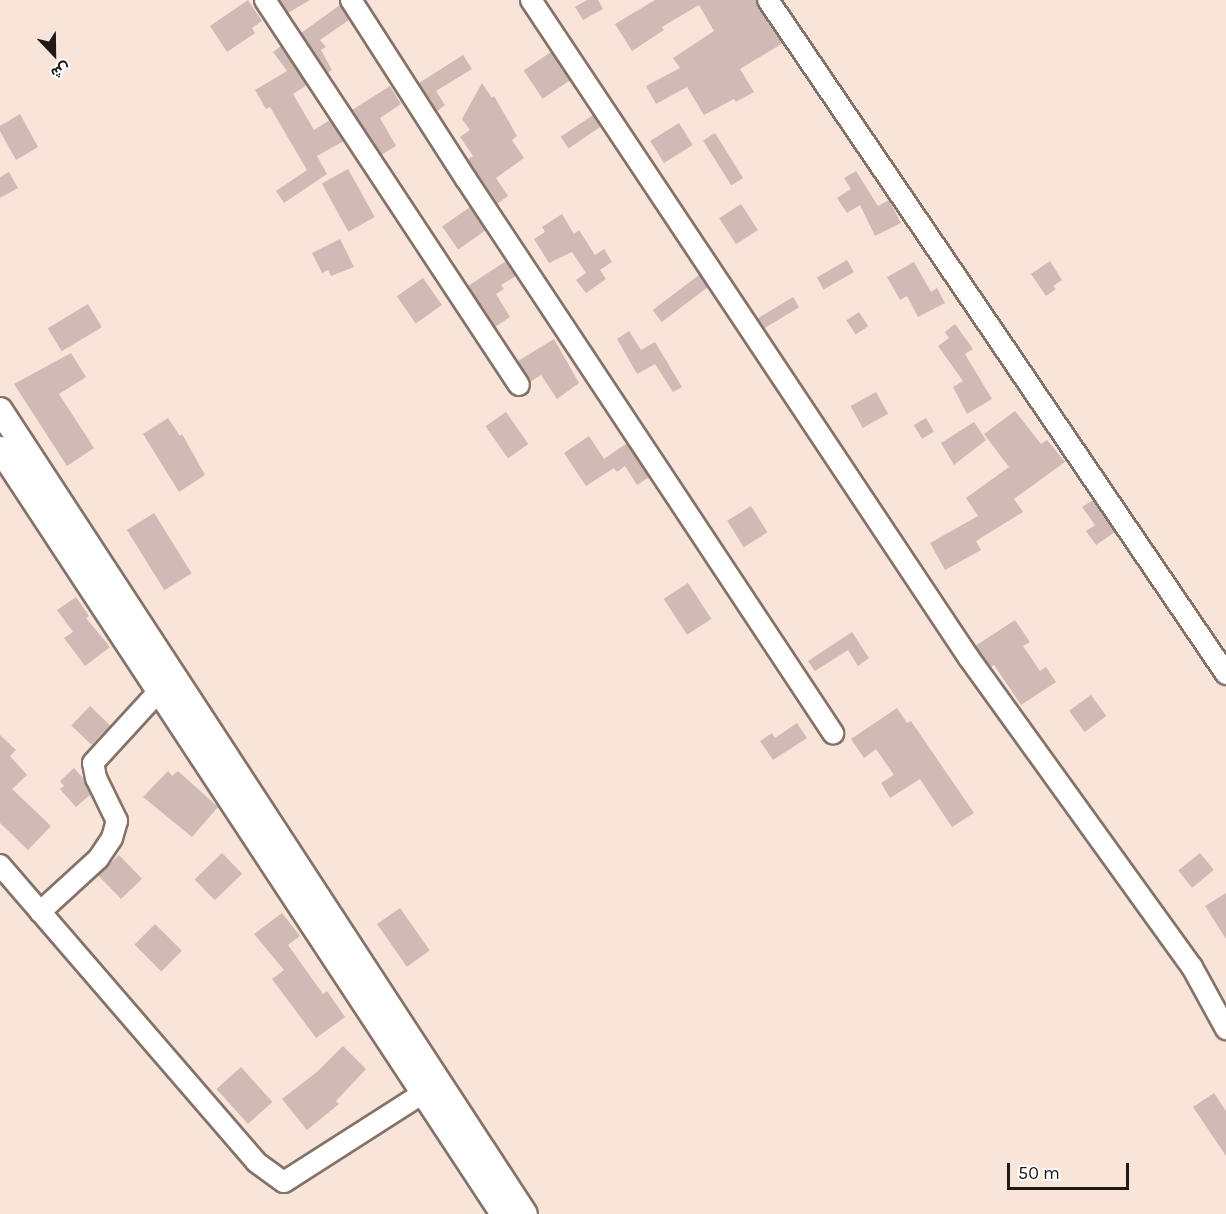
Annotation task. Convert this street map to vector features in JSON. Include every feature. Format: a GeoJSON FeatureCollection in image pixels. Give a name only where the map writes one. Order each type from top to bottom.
{"type":"FeatureCollection","features":[{"type":"Feature","properties":{"kind":"main road"},"geometry":{"type":"LineString","coordinates":[[0,410],[445,1108],[503,1214]]}},
{"type":"Feature","properties":{"kind":"main road"},"geometry":{"type":"LineString","coordinates":[[0,449],[423,1093],[445,1108],[525,1214]]}},
{"type":"Feature","properties":{"kind":"street"},"geometry":{"type":"LineString","coordinates":[[265,0],[519,385]]}},
{"type":"Feature","properties":{"kind":"street"},"geometry":{"type":"LineString","coordinates":[[351,0],[466,179],[833,733]]}},
{"type":"Feature","properties":{"kind":"street"},"geometry":{"type":"LineString","coordinates":[[531,0],[969,658],[1192,967],[1226,1029]]}},
{"type":"Feature","properties":{"kind":"street"},"geometry":{"type":"LineString","coordinates":[[768,0],[1226,674]]}},
{"type":"Feature","properties":{"kind":"street"},"geometry":{"type":"LineString","coordinates":[[40,912],[98,859],[112,838],[117,821],[96,778],[93,763],[158,692]]}},
{"type":"Feature","properties":{"kind":"street"},"geometry":{"type":"LineString","coordinates":[[0,865],[256,1162],[284,1182],[423,1093]]}},
{"type":"Feature","properties":{"kind":"building"},"geometry":{"type":"Polygon","coordinates":[[[248,0],[262,21],[252,28],[255,33],[227,52],[210,26],[248,0]]]}},
{"type":"Feature","properties":{"kind":"building"},"geometry":{"type":"Polygon","coordinates":[[[279,0],[310,0],[288,13],[279,0]]]}},
{"type":"Feature","properties":{"kind":"building"},"geometry":{"type":"Polygon","coordinates":[[[587,0],[598,0],[603,9],[583,20],[575,7],[587,0]]]}},
{"type":"Feature","properties":{"kind":"building"},"geometry":{"type":"Polygon","coordinates":[[[655,0],[756,0],[783,43],[740,69],[754,92],[736,102],[734,99],[704,115],[687,87],[656,104],[646,86],[680,68],[673,58],[714,31],[699,5],[662,27],[664,30],[632,51],[615,24],[655,0]]]}},
{"type":"Feature","properties":{"kind":"building"},"geometry":{"type":"Polygon","coordinates":[[[340,5],[349,20],[320,40],[326,47],[321,50],[332,70],[328,73],[301,33],[340,5]]]}},
{"type":"Feature","properties":{"kind":"building"},"geometry":{"type":"Polygon","coordinates":[[[281,46],[307,85],[293,94],[314,130],[330,120],[344,141],[317,156],[327,174],[284,203],[276,191],[307,170],[270,107],[266,109],[255,90],[287,71],[273,52],[281,46]]]}},
{"type":"Feature","properties":{"kind":"building"},"geometry":{"type":"Polygon","coordinates":[[[551,52],[570,80],[543,99],[524,70],[551,52]]]}},
{"type":"Feature","properties":{"kind":"building"},"geometry":{"type":"Polygon","coordinates":[[[463,55],[472,69],[436,91],[445,105],[437,111],[419,83],[463,55]]]}},
{"type":"Feature","properties":{"kind":"building"},"geometry":{"type":"Polygon","coordinates":[[[482,83],[492,98],[494,96],[517,136],[512,140],[524,158],[496,178],[508,196],[497,204],[468,159],[473,156],[460,137],[470,130],[462,119],[482,83]]]}},
{"type":"Feature","properties":{"kind":"building"},"geometry":{"type":"Polygon","coordinates":[[[390,86],[401,104],[380,118],[396,146],[381,155],[352,110],[390,86]]]}},
{"type":"Feature","properties":{"kind":"building"},"geometry":{"type":"Polygon","coordinates":[[[20,114],[38,147],[16,160],[0,131],[0,126],[20,114]]]}},
{"type":"Feature","properties":{"kind":"building"},"geometry":{"type":"Polygon","coordinates":[[[593,115],[601,127],[568,148],[561,137],[593,115]]]}},
{"type":"Feature","properties":{"kind":"building"},"geometry":{"type":"Polygon","coordinates":[[[679,123],[693,145],[664,163],[650,141],[679,123]]]}},
{"type":"Feature","properties":{"kind":"building"},"geometry":{"type":"Polygon","coordinates":[[[715,133],[743,178],[731,185],[703,140],[715,133]]]}},
{"type":"Feature","properties":{"kind":"building"},"geometry":{"type":"Polygon","coordinates":[[[348,169],[375,217],[348,232],[322,184],[348,169]]]}},
{"type":"Feature","properties":{"kind":"building"},"geometry":{"type":"Polygon","coordinates":[[[856,171],[878,206],[889,200],[901,223],[875,236],[860,205],[847,213],[837,198],[851,189],[844,178],[856,171]]]}},
{"type":"Feature","properties":{"kind":"building"},"geometry":{"type":"Polygon","coordinates":[[[9,172],[18,188],[0,198],[0,177],[9,172]]]}},
{"type":"Feature","properties":{"kind":"building"},"geometry":{"type":"Polygon","coordinates":[[[741,204],[758,230],[736,244],[719,218],[741,204]]]}},
{"type":"Feature","properties":{"kind":"building"},"geometry":{"type":"Polygon","coordinates":[[[470,207],[486,230],[458,249],[442,227],[470,207]]]}},
{"type":"Feature","properties":{"kind":"building"},"geometry":{"type":"Polygon","coordinates":[[[562,214],[574,234],[579,230],[595,255],[604,249],[612,262],[600,270],[606,279],[586,293],[576,280],[586,273],[572,252],[549,263],[534,239],[545,232],[542,227],[562,214]]]}},
{"type":"Feature","properties":{"kind":"building"},"geometry":{"type":"Polygon","coordinates":[[[340,239],[354,267],[331,276],[328,270],[322,273],[312,253],[340,239]]]}},
{"type":"Feature","properties":{"kind":"building"},"geometry":{"type":"Polygon","coordinates":[[[847,260],[854,272],[824,290],[817,278],[847,260]]]}},
{"type":"Feature","properties":{"kind":"building"},"geometry":{"type":"Polygon","coordinates":[[[506,261],[516,276],[501,285],[504,289],[496,294],[510,317],[495,327],[468,286],[506,261]]]}},
{"type":"Feature","properties":{"kind":"building"},"geometry":{"type":"Polygon","coordinates":[[[1050,261],[1062,280],[1053,286],[1056,289],[1046,296],[1031,274],[1050,261]]]}},
{"type":"Feature","properties":{"kind":"building"},"geometry":{"type":"Polygon","coordinates":[[[914,262],[931,292],[937,288],[945,303],[918,317],[907,296],[900,300],[887,277],[914,262]]]}},
{"type":"Feature","properties":{"kind":"building"},"geometry":{"type":"Polygon","coordinates":[[[699,275],[708,287],[662,322],[653,310],[699,275]]]}},
{"type":"Feature","properties":{"kind":"building"},"geometry":{"type":"Polygon","coordinates":[[[423,278],[442,305],[416,323],[397,296],[423,278]]]}},
{"type":"Feature","properties":{"kind":"building"},"geometry":{"type":"Polygon","coordinates":[[[793,297],[799,307],[763,329],[757,319],[793,297]]]}},
{"type":"Feature","properties":{"kind":"building"},"geometry":{"type":"Polygon","coordinates":[[[88,304],[102,327],[62,351],[48,328],[88,304]]]}},
{"type":"Feature","properties":{"kind":"building"},"geometry":{"type":"Polygon","coordinates":[[[859,312],[868,326],[856,334],[846,320],[859,312]]]}},
{"type":"Feature","properties":{"kind":"building"},"geometry":{"type":"Polygon","coordinates":[[[955,324],[973,349],[965,354],[992,399],[967,414],[953,387],[963,381],[938,346],[949,338],[945,332],[955,324]]]}},
{"type":"Feature","properties":{"kind":"building"},"geometry":{"type":"Polygon","coordinates":[[[629,331],[641,350],[655,342],[682,387],[673,392],[655,364],[637,374],[617,339],[629,331]]]}},
{"type":"Feature","properties":{"kind":"building"},"geometry":{"type":"Polygon","coordinates":[[[554,339],[579,383],[557,399],[541,375],[530,382],[518,361],[554,339]]]}},
{"type":"Feature","properties":{"kind":"building"},"geometry":{"type":"Polygon","coordinates":[[[71,353],[86,377],[59,394],[94,448],[67,466],[14,384],[71,353]]]}},
{"type":"Feature","properties":{"kind":"building"},"geometry":{"type":"Polygon","coordinates":[[[876,392],[888,414],[863,428],[851,406],[876,392]]]}},
{"type":"Feature","properties":{"kind":"building"},"geometry":{"type":"Polygon","coordinates":[[[1015,411],[1041,444],[1047,440],[1065,462],[1014,499],[1023,512],[976,541],[981,550],[945,570],[930,543],[978,516],[966,498],[1009,467],[984,434],[1015,411]]]}},
{"type":"Feature","properties":{"kind":"building"},"geometry":{"type":"Polygon","coordinates":[[[506,412],[528,444],[508,458],[486,426],[506,412]]]}},
{"type":"Feature","properties":{"kind":"building"},"geometry":{"type":"Polygon","coordinates":[[[168,418],[180,436],[182,434],[205,475],[179,492],[143,434],[168,418]]]}},
{"type":"Feature","properties":{"kind":"building"},"geometry":{"type":"Polygon","coordinates":[[[926,418],[934,432],[922,439],[914,425],[926,418]]]}},
{"type":"Feature","properties":{"kind":"building"},"geometry":{"type":"Polygon","coordinates":[[[974,422],[986,440],[954,465],[941,443],[974,422]]]}},
{"type":"Feature","properties":{"kind":"building"},"geometry":{"type":"Polygon","coordinates":[[[589,436],[604,459],[627,443],[649,477],[637,485],[625,466],[617,472],[614,468],[586,486],[564,453],[589,436]]]}},
{"type":"Feature","properties":{"kind":"building"},"geometry":{"type":"Polygon","coordinates":[[[1093,500],[1115,532],[1096,545],[1086,531],[1095,525],[1082,507],[1093,500]]]}},
{"type":"Feature","properties":{"kind":"building"},"geometry":{"type":"Polygon","coordinates":[[[751,506],[767,532],[744,547],[727,521],[751,506]]]}},
{"type":"Feature","properties":{"kind":"building"},"geometry":{"type":"Polygon","coordinates":[[[154,513],[192,573],[164,590],[127,530],[154,513]]]}},
{"type":"Feature","properties":{"kind":"building"},"geometry":{"type":"Polygon","coordinates":[[[688,583],[711,619],[687,635],[664,599],[688,583]]]}},
{"type":"Feature","properties":{"kind":"building"},"geometry":{"type":"Polygon","coordinates":[[[76,597],[89,616],[86,618],[110,647],[85,666],[64,638],[73,632],[57,610],[76,597]]]}},
{"type":"Feature","properties":{"kind":"building"},"geometry":{"type":"Polygon","coordinates":[[[1015,620],[1030,642],[1023,646],[1040,671],[1046,667],[1056,682],[1021,705],[994,665],[990,667],[975,646],[1015,620]]]}},
{"type":"Feature","properties":{"kind":"building"},"geometry":{"type":"Polygon","coordinates":[[[852,632],[869,658],[858,666],[848,650],[815,671],[808,661],[852,632]]]}},
{"type":"Feature","properties":{"kind":"building"},"geometry":{"type":"Polygon","coordinates":[[[1091,695],[1106,716],[1084,732],[1069,711],[1091,695]]]}},
{"type":"Feature","properties":{"kind":"building"},"geometry":{"type":"Polygon","coordinates":[[[90,706],[110,725],[91,745],[71,725],[90,706]]]}},
{"type":"Feature","properties":{"kind":"building"},"geometry":{"type":"Polygon","coordinates":[[[897,708],[907,723],[911,721],[974,813],[952,827],[920,779],[890,798],[881,783],[894,775],[876,749],[864,758],[851,739],[897,708]]]}},
{"type":"Feature","properties":{"kind":"building"},"geometry":{"type":"Polygon","coordinates":[[[797,723],[807,738],[773,760],[760,741],[772,733],[775,738],[797,723]]]}},
{"type":"Feature","properties":{"kind":"building"},"geometry":{"type":"Polygon","coordinates":[[[0,735],[16,750],[10,756],[27,775],[12,789],[51,826],[28,850],[0,823],[0,735]]]}},
{"type":"Feature","properties":{"kind":"building"},"geometry":{"type":"Polygon","coordinates":[[[74,768],[84,779],[91,794],[76,807],[60,789],[64,786],[60,781],[74,768]]]}},
{"type":"Feature","properties":{"kind":"building"},"geometry":{"type":"Polygon","coordinates":[[[168,771],[172,776],[178,771],[218,807],[192,837],[143,797],[168,771]]]}},
{"type":"Feature","properties":{"kind":"building"},"geometry":{"type":"Polygon","coordinates":[[[222,853],[242,874],[215,900],[195,879],[222,853]]]}},
{"type":"Feature","properties":{"kind":"building"},"geometry":{"type":"Polygon","coordinates":[[[1200,853],[1214,870],[1192,888],[1178,871],[1200,853]]]}},
{"type":"Feature","properties":{"kind":"building"},"geometry":{"type":"Polygon","coordinates":[[[119,855],[142,879],[121,899],[98,875],[119,855]]]}},
{"type":"Feature","properties":{"kind":"building"},"geometry":{"type":"Polygon","coordinates":[[[1226,893],[1226,939],[1205,906],[1226,893]]]}},
{"type":"Feature","properties":{"kind":"building"},"geometry":{"type":"Polygon","coordinates":[[[400,908],[430,951],[407,967],[377,924],[400,908]]]}},
{"type":"Feature","properties":{"kind":"building"},"geometry":{"type":"Polygon","coordinates":[[[282,913],[300,936],[288,945],[323,994],[327,991],[345,1017],[316,1038],[272,979],[284,970],[254,934],[282,913]]]}},
{"type":"Feature","properties":{"kind":"building"},"geometry":{"type":"Polygon","coordinates":[[[155,924],[182,951],[161,971],[134,945],[155,924]]]}},
{"type":"Feature","properties":{"kind":"building"},"geometry":{"type":"Polygon","coordinates":[[[343,1046],[366,1069],[336,1101],[339,1104],[307,1130],[282,1099],[318,1071],[343,1046]]]}},
{"type":"Feature","properties":{"kind":"building"},"geometry":{"type":"Polygon","coordinates":[[[241,1067],[272,1102],[248,1124],[216,1089],[241,1067]]]}},
{"type":"Feature","properties":{"kind":"building"},"geometry":{"type":"Polygon","coordinates":[[[1214,1093],[1226,1111],[1226,1156],[1193,1107],[1214,1093]]]}}]}
